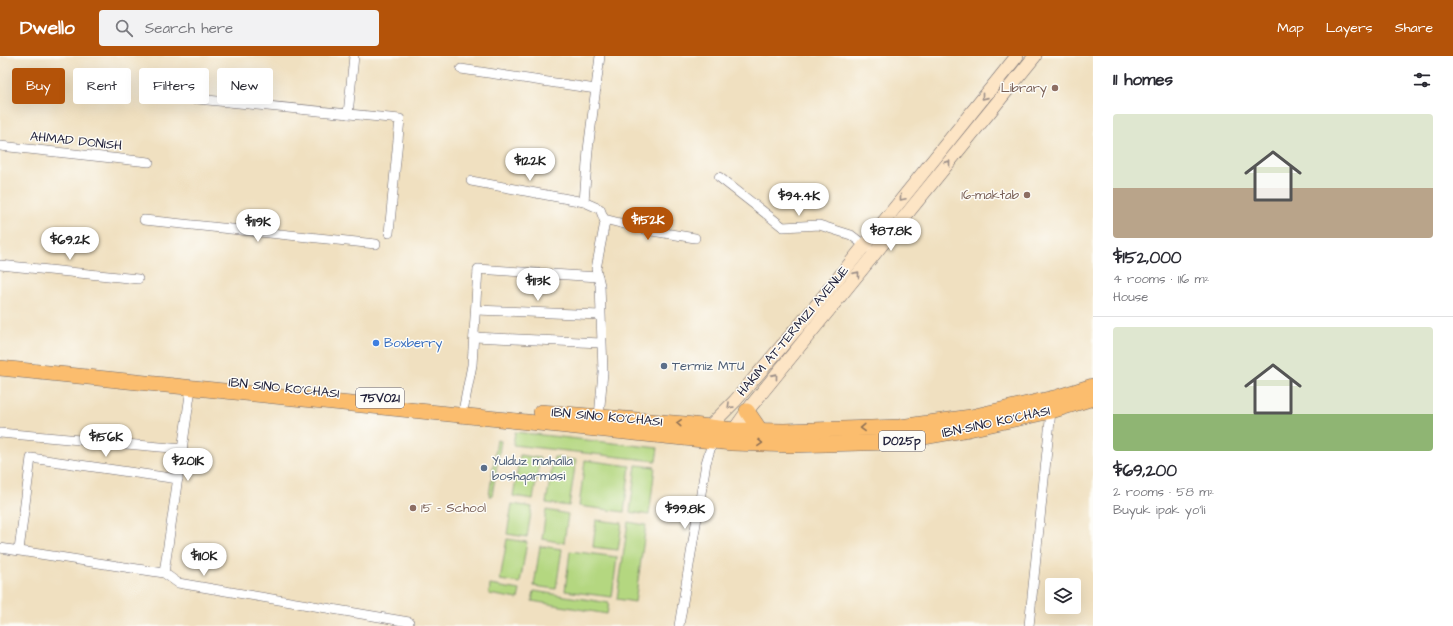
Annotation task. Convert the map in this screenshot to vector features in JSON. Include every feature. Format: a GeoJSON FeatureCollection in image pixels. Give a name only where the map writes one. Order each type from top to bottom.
{"type":"FeatureCollection","features":[{"type":"Feature","properties":{"kind":"main road","name":"HAKIM AT-TERMIZI AVENUE"},"geometry":{"type":"LineString","coordinates":[[710,435],[735,401],[805,318],[1017,56]]}},
{"type":"Feature","properties":{"kind":"main road","name":"HAKIM AT-TERMIZI AVENUE"},"geometry":{"type":"LineString","coordinates":[[733,436],[747,411],[874,252],[1036,56]]}},
{"type":"Feature","properties":{"kind":"main road","name":"IBN SINO KO'CHASI"},"geometry":{"type":"LineString","coordinates":[[0,358],[464,406],[599,417],[710,435]]}},
{"type":"Feature","properties":{"kind":"main road","name":"IBN SINO KO'CHASI"},"geometry":{"type":"LineString","coordinates":[[0,368],[191,388],[710,435]]}},
{"type":"Feature","properties":{"kind":"main road","name":"IBN-SINO KO'CHASI"},"geometry":{"type":"LineString","coordinates":[[760,430],[784,431],[916,425],[971,418],[1058,397],[1093,386]]}},
{"type":"Feature","properties":{"kind":"main road","name":"IBN-SINO KO'CHASI"},"geometry":{"type":"LineString","coordinates":[[710,435],[733,436],[791,446],[895,442],[1051,411],[1093,398]]}},
{"type":"Feature","properties":{"kind":"main road"},"geometry":{"type":"LineString","coordinates":[[733,436],[760,430],[747,411]]}},
{"type":"Feature","properties":{"kind":"street"},"geometry":{"type":"LineString","coordinates":[[348,114],[354,56]]}},
{"type":"Feature","properties":{"kind":"street"},"geometry":{"type":"LineString","coordinates":[[584,202],[588,150],[600,56]]}},
{"type":"Feature","properties":{"kind":"street"},"geometry":{"type":"LineString","coordinates":[[462,69],[596,89]]}},
{"type":"Feature","properties":{"kind":"street"},"geometry":{"type":"LineString","coordinates":[[209,100],[400,119],[389,233]]}},
{"type":"Feature","properties":{"kind":"street","name":"AHMAD DONISH"},"geometry":{"type":"LineString","coordinates":[[0,146],[149,162]]}},
{"type":"Feature","properties":{"kind":"street"},"geometry":{"type":"LineString","coordinates":[[719,177],[783,227],[819,225],[851,235],[874,252]]}},
{"type":"Feature","properties":{"kind":"street"},"geometry":{"type":"LineString","coordinates":[[471,181],[584,202],[600,209],[604,219],[596,269],[598,277],[603,372],[599,417]]}},
{"type":"Feature","properties":{"kind":"street"},"geometry":{"type":"LineString","coordinates":[[604,219],[652,231],[696,238]]}},
{"type":"Feature","properties":{"kind":"street"},"geometry":{"type":"LineString","coordinates":[[144,220],[376,244]]}},
{"type":"Feature","properties":{"kind":"street"},"geometry":{"type":"LineString","coordinates":[[0,265],[138,279]]}},
{"type":"Feature","properties":{"kind":"street"},"geometry":{"type":"LineString","coordinates":[[464,406],[470,383],[478,269],[598,277]]}},
{"type":"Feature","properties":{"kind":"street"},"geometry":{"type":"LineString","coordinates":[[476,310],[600,315]]}},
{"type":"Feature","properties":{"kind":"street"},"geometry":{"type":"LineString","coordinates":[[474,337],[601,342]]}},
{"type":"Feature","properties":{"kind":"street"},"geometry":{"type":"LineString","coordinates":[[164,573],[191,388]]}},
{"type":"Feature","properties":{"kind":"street"},"geometry":{"type":"LineString","coordinates":[[1029,626],[1051,411]]}},
{"type":"Feature","properties":{"kind":"street"},"geometry":{"type":"LineString","coordinates":[[0,433],[182,449]]}},
{"type":"Feature","properties":{"kind":"street"},"geometry":{"type":"LineString","coordinates":[[679,626],[710,435]]}},
{"type":"Feature","properties":{"kind":"street"},"geometry":{"type":"LineString","coordinates":[[19,550],[30,458],[178,479]]}},
{"type":"Feature","properties":{"kind":"street"},"geometry":{"type":"LineString","coordinates":[[0,548],[164,573],[178,583],[409,622]]}},
{"type":"Feature","properties":{"kind":"green space"},"geometry":{"type":"Polygon","coordinates":[[[515,432],[658,448],[656,461],[513,445],[515,432]]]}},
{"type":"Feature","properties":{"kind":"green space"},"geometry":{"type":"Polygon","coordinates":[[[497,440],[501,441],[492,496],[489,496],[497,440]]]}},
{"type":"Feature","properties":{"kind":"green space"},"geometry":{"type":"Polygon","coordinates":[[[520,455],[540,458],[533,499],[513,496],[520,455]]]}},
{"type":"Feature","properties":{"kind":"green space"},"geometry":{"type":"Polygon","coordinates":[[[554,457],[576,460],[569,506],[546,503],[554,457]]]}},
{"type":"Feature","properties":{"kind":"green space"},"geometry":{"type":"Polygon","coordinates":[[[585,460],[630,466],[624,512],[579,506],[585,460]]]}},
{"type":"Feature","properties":{"kind":"green space"},"geometry":{"type":"Polygon","coordinates":[[[636,465],[655,467],[649,515],[630,512],[636,465]]]}},
{"type":"Feature","properties":{"kind":"green space"},"geometry":{"type":"Polygon","coordinates":[[[512,504],[532,507],[527,537],[507,534],[512,504]]]}},
{"type":"Feature","properties":{"kind":"green space"},"geometry":{"type":"Polygon","coordinates":[[[546,510],[568,514],[564,543],[542,539],[546,510]]]}},
{"type":"Feature","properties":{"kind":"green space"},"geometry":{"type":"Polygon","coordinates":[[[596,520],[622,523],[618,550],[593,547],[596,520]]]}},
{"type":"Feature","properties":{"kind":"green space"},"geometry":{"type":"Polygon","coordinates":[[[628,522],[646,525],[635,602],[617,599],[628,522]]]}},
{"type":"Feature","properties":{"kind":"green space"},"geometry":{"type":"Polygon","coordinates":[[[507,539],[527,542],[520,583],[500,580],[507,539]]]}},
{"type":"Feature","properties":{"kind":"green space"},"geometry":{"type":"Polygon","coordinates":[[[540,546],[562,549],[556,589],[534,586],[540,546]]]}},
{"type":"Feature","properties":{"kind":"green space"},"geometry":{"type":"Polygon","coordinates":[[[570,551],[617,557],[612,597],[565,591],[570,551]]]}},
{"type":"Feature","properties":{"kind":"green space"},"geometry":{"type":"Polygon","coordinates":[[[490,585],[520,590],[518,599],[489,594],[490,585]]]}},
{"type":"Feature","properties":{"kind":"green space"},"geometry":{"type":"Polygon","coordinates":[[[534,591],[609,603],[607,614],[532,601],[534,591]]]}},
{"type":"Feature","properties":{"kind":"place","name":"Library"},"geometry":{"type":"Point","coordinates":[1055,88]}},
{"type":"Feature","properties":{"kind":"place","name":"16-maktab"},"geometry":{"type":"Point","coordinates":[1027,195]}},
{"type":"Feature","properties":{"kind":"place","name":"Boxberry"},"geometry":{"type":"Point","coordinates":[376,343]}},
{"type":"Feature","properties":{"kind":"place","name":"Termiz MTU"},"geometry":{"type":"Point","coordinates":[664,366]}},
{"type":"Feature","properties":{"kind":"place","name":"Yulduz mahalla boshqarmasi"},"geometry":{"type":"Point","coordinates":[484,468]}},
{"type":"Feature","properties":{"kind":"place","name":"15 - School"},"geometry":{"type":"Point","coordinates":[413,508]}}]}
